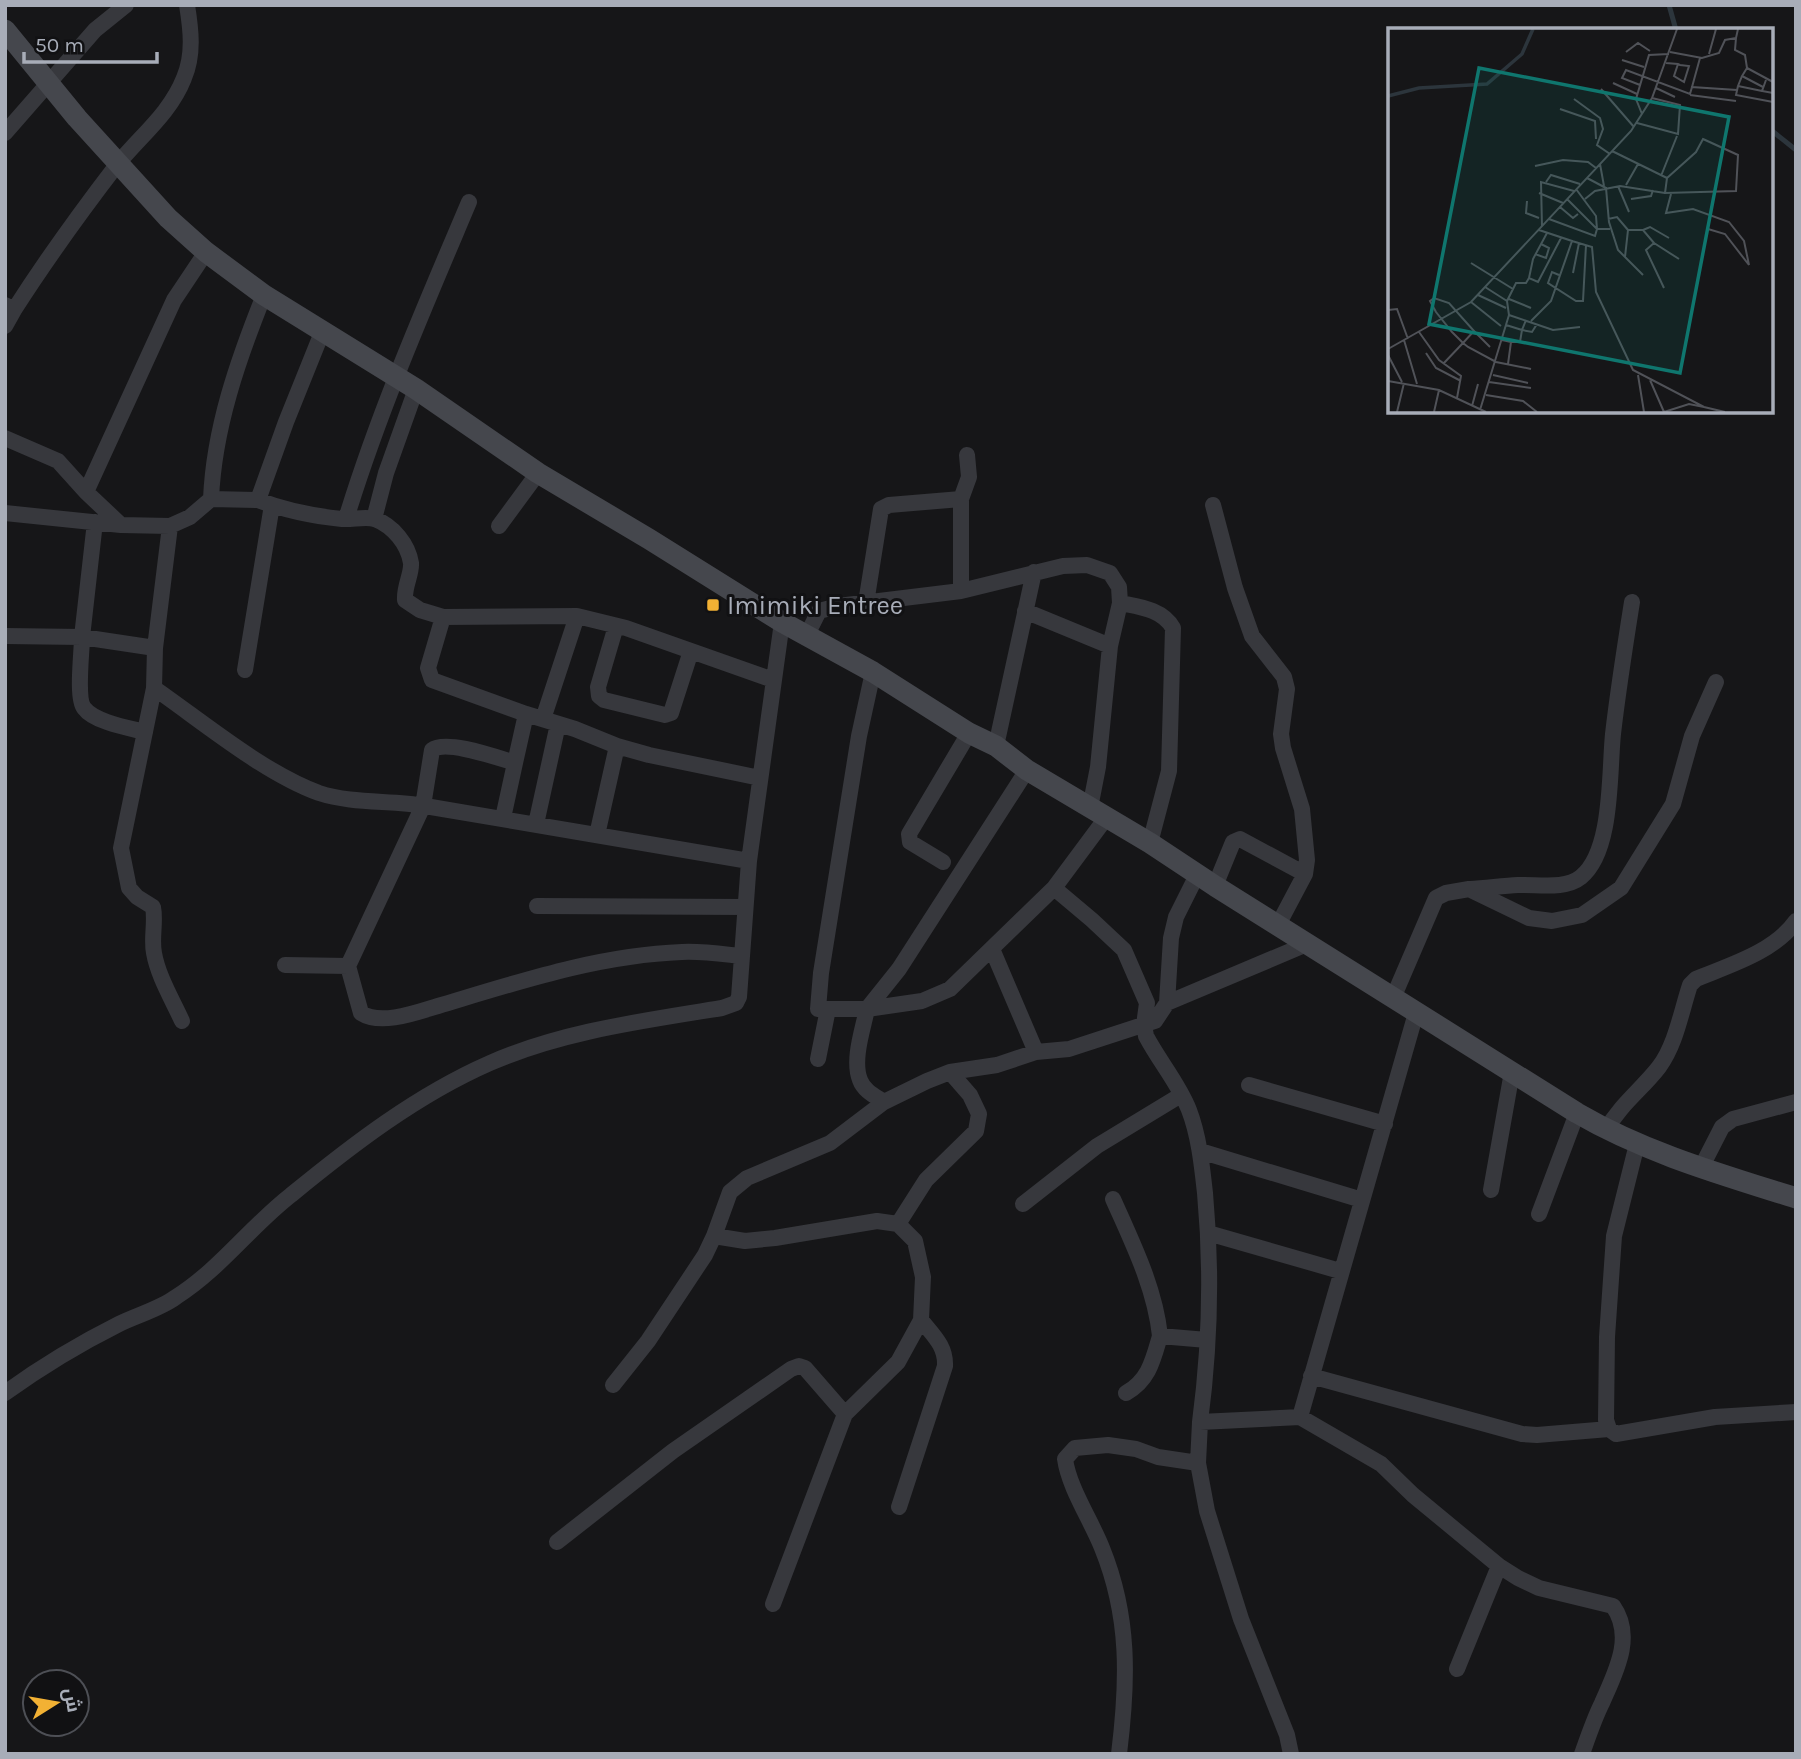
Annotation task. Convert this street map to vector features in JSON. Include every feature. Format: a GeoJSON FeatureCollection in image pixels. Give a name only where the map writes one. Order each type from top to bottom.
{"type":"FeatureCollection","features":[{"type":"Feature","properties":{"kind":"street"},"geometry":{"type":"LineString","coordinates":[[5,134],[95,30],[126,5]]}},
{"type":"Feature","properties":{"kind":"street"},"geometry":{"type":"LineString","coordinates":[[5,326],[10,307],[56,245],[119,163],[171,105],[185,76],[193,39],[187,5]]}},
{"type":"Feature","properties":{"kind":"street"},"geometry":{"type":"LineString","coordinates":[[5,30],[77,118],[168,218],[206,252],[264,295],[416,389],[538,472],[782,622],[873,672],[969,733],[996,746],[1027,770],[1150,843],[1577,1113],[1637,1144],[1701,1168],[1796,1198]]}},
{"type":"Feature","properties":{"kind":"street"},"geometry":{"type":"LineString","coordinates":[[346,519],[363,464],[397,377],[470,202]]}},
{"type":"Feature","properties":{"kind":"street"},"geometry":{"type":"LineString","coordinates":[[86,492],[174,300],[206,252]]}},
{"type":"Feature","properties":{"kind":"street"},"geometry":{"type":"LineString","coordinates":[[211,499],[213,468],[230,390],[239,358],[264,295]]}},
{"type":"Feature","properties":{"kind":"street"},"geometry":{"type":"LineString","coordinates":[[245,670],[265,503],[286,422],[323,330]]}},
{"type":"Feature","properties":{"kind":"street"},"geometry":{"type":"LineString","coordinates":[[374,519],[386,473],[416,389]]}},
{"type":"Feature","properties":{"kind":"street"},"geometry":{"type":"LineString","coordinates":[[5,438],[58,461],[121,525]]}},
{"type":"Feature","properties":{"kind":"street"},"geometry":{"type":"LineString","coordinates":[[961,592],[961,499],[969,477],[967,455]]}},
{"type":"Feature","properties":{"kind":"street"},"geometry":{"type":"LineString","coordinates":[[499,526],[538,472]]}},
{"type":"Feature","properties":{"kind":"street"},"geometry":{"type":"LineString","coordinates":[[5,513],[95,523],[170,526],[190,517],[211,499],[265,503],[293,513],[374,519],[395,533],[406,545],[412,566],[404,589],[405,600],[420,610],[443,617],[578,616],[616,626],[774,680]]}},
{"type":"Feature","properties":{"kind":"street"},"geometry":{"type":"LineString","coordinates":[[866,603],[881,509],[889,505],[961,499]]}},
{"type":"Feature","properties":{"kind":"street"},"geometry":{"type":"LineString","coordinates":[[1213,505],[1235,588],[1252,636],[1284,677],[1287,689],[1281,734],[1302,809],[1307,860],[1305,874],[1278,925]]}},
{"type":"Feature","properties":{"kind":"street"},"geometry":{"type":"LineString","coordinates":[[95,523],[82,637],[82,706],[91,715],[145,732]]}},
{"type":"Feature","properties":{"kind":"street"},"geometry":{"type":"LineString","coordinates":[[170,526],[155,648],[154,688],[121,848],[129,888],[153,907],[153,950],[182,1021]]}},
{"type":"Feature","properties":{"kind":"street"},"geometry":{"type":"LineString","coordinates":[[807,635],[819,611],[838,606],[961,592],[1063,566],[1087,565],[1110,573],[1119,587],[1120,603],[1110,646],[1098,766],[1098,813],[1054,888],[950,989],[922,1001],[867,1009],[818,1009],[821,973],[859,736],[873,672]]}},
{"type":"Feature","properties":{"kind":"street"},"geometry":{"type":"LineString","coordinates":[[996,746],[1034,572]]}},
{"type":"Feature","properties":{"kind":"street"},"geometry":{"type":"LineString","coordinates":[[1393,998],[1436,898],[1446,893],[1469,889],[1520,885],[1554,886],[1571,882],[1581,878],[1597,858],[1610,802],[1613,737],[1632,602]]}},
{"type":"Feature","properties":{"kind":"street"},"geometry":{"type":"LineString","coordinates":[[1120,603],[1148,608],[1168,619],[1173,628],[1169,771],[1150,843]]}},
{"type":"Feature","properties":{"kind":"street"},"geometry":{"type":"LineString","coordinates":[[1025,611],[1110,646]]}},
{"type":"Feature","properties":{"kind":"street"},"geometry":{"type":"LineString","coordinates":[[536,824],[550,722],[578,616]]}},
{"type":"Feature","properties":{"kind":"street"},"geometry":{"type":"LineString","coordinates":[[443,617],[428,667],[432,680],[617,746],[760,778]]}},
{"type":"Feature","properties":{"kind":"street"},"geometry":{"type":"LineString","coordinates":[[5,1392],[91,1338],[175,1299],[289,1196],[383,1125],[441,1087],[491,1062],[556,1040],[736,1003],[749,861],[782,622]]}},
{"type":"Feature","properties":{"kind":"street"},"geometry":{"type":"LineString","coordinates":[[616,626],[598,687],[599,696],[604,700],[665,715],[671,713],[691,652]]}},
{"type":"Feature","properties":{"kind":"street"},"geometry":{"type":"LineString","coordinates":[[5,636],[82,637],[155,648]]}},
{"type":"Feature","properties":{"kind":"street"},"geometry":{"type":"LineString","coordinates":[[1469,889],[1528,918],[1552,921],[1582,915],[1621,888],[1673,804],[1692,736],[1716,682]]}},
{"type":"Feature","properties":{"kind":"street"},"geometry":{"type":"LineString","coordinates":[[154,688],[273,771],[321,793],[503,818],[749,861]]}},
{"type":"Feature","properties":{"kind":"street"},"geometry":{"type":"LineString","coordinates":[[503,818],[526,715]]}},
{"type":"Feature","properties":{"kind":"street"},"geometry":{"type":"LineString","coordinates":[[943,862],[910,842],[909,834],[969,733]]}},
{"type":"Feature","properties":{"kind":"street"},"geometry":{"type":"LineString","coordinates":[[515,763],[448,746],[436,746],[431,754],[423,806],[348,965],[361,1013],[368,1017],[389,1017],[533,978],[632,956],[684,952],[741,956]]}},
{"type":"Feature","properties":{"kind":"street"},"geometry":{"type":"LineString","coordinates":[[597,835],[617,746]]}},
{"type":"Feature","properties":{"kind":"street"},"geometry":{"type":"LineString","coordinates":[[884,1102],[867,1091],[859,1079],[858,1062],[867,1009],[899,969],[1027,770]]}},
{"type":"Feature","properties":{"kind":"street"},"geometry":{"type":"LineString","coordinates":[[1167,1003],[1171,937],[1176,917],[1233,842],[1240,839],[1305,874]]}},
{"type":"Feature","properties":{"kind":"street"},"geometry":{"type":"LineString","coordinates":[[1054,888],[1124,950],[1147,1003],[1144,1025],[1146,1036],[1189,1110],[1200,1151],[1208,1233],[1206,1376],[1198,1463],[1207,1511],[1241,1619],[1287,1735],[1291,1754]]}},
{"type":"Feature","properties":{"kind":"street"},"geometry":{"type":"LineString","coordinates":[[537,906],[745,907]]}},
{"type":"Feature","properties":{"kind":"street"},"geometry":{"type":"LineString","coordinates":[[1606,1130],[1617,1111],[1660,1065],[1671,1044],[1690,985],[1696,979],[1772,945],[1796,921]]}},
{"type":"Feature","properties":{"kind":"street"},"geometry":{"type":"LineString","coordinates":[[613,1385],[648,1341],[705,1255],[715,1236],[730,1192],[747,1178],[830,1143],[884,1102],[950,1072],[997,1065],[1036,1052],[1069,1049],[1144,1025],[1154,1021],[1167,1003],[1307,944]]}},
{"type":"Feature","properties":{"kind":"street"},"geometry":{"type":"LineString","coordinates":[[992,949],[1036,1052]]}},
{"type":"Feature","properties":{"kind":"street"},"geometry":{"type":"LineString","coordinates":[[285,965],[348,965]]}},
{"type":"Feature","properties":{"kind":"street"},"geometry":{"type":"LineString","coordinates":[[818,1059],[828,1009]]}},
{"type":"Feature","properties":{"kind":"street"},"geometry":{"type":"LineString","coordinates":[[1300,1417],[1416,1013]]}},
{"type":"Feature","properties":{"kind":"street"},"geometry":{"type":"LineString","coordinates":[[898,1223],[926,1180],[976,1131],[979,1114],[970,1096],[950,1072]]}},
{"type":"Feature","properties":{"kind":"street"},"geometry":{"type":"LineString","coordinates":[[1491,1190],[1512,1072]]}},
{"type":"Feature","properties":{"kind":"street"},"geometry":{"type":"LineString","coordinates":[[1249,1084],[1385,1124]]}},
{"type":"Feature","properties":{"kind":"street"},"geometry":{"type":"LineString","coordinates":[[1023,1204],[1097,1146],[1181,1095]]}},
{"type":"Feature","properties":{"kind":"street"},"geometry":{"type":"LineString","coordinates":[[1701,1168],[1722,1127],[1733,1119],[1796,1102]]}},
{"type":"Feature","properties":{"kind":"street"},"geometry":{"type":"LineString","coordinates":[[1539,1214],[1577,1113]]}},
{"type":"Feature","properties":{"kind":"street"},"geometry":{"type":"LineString","coordinates":[[1637,1144],[1614,1236],[1607,1337],[1606,1420],[1609,1429],[1616,1434],[1716,1417],[1796,1412]]}},
{"type":"Feature","properties":{"kind":"street"},"geometry":{"type":"LineString","coordinates":[[1200,1151],[1362,1200]]}},
{"type":"Feature","properties":{"kind":"street"},"geometry":{"type":"LineString","coordinates":[[1113,1199],[1140,1258],[1158,1314],[1160,1336],[1147,1376],[1126,1393]]}},
{"type":"Feature","properties":{"kind":"street"},"geometry":{"type":"LineString","coordinates":[[715,1236],[745,1241],[877,1221],[898,1223],[915,1241],[923,1277],[921,1321],[898,1362],[845,1414],[773,1604]]}},
{"type":"Feature","properties":{"kind":"street"},"geometry":{"type":"LineString","coordinates":[[1208,1233],[1340,1271]]}},
{"type":"Feature","properties":{"kind":"street"},"geometry":{"type":"LineString","coordinates":[[899,1507],[946,1366],[942,1345],[921,1321]]}},
{"type":"Feature","properties":{"kind":"street"},"geometry":{"type":"LineString","coordinates":[[1160,1336],[1207,1340]]}},
{"type":"Feature","properties":{"kind":"street"},"geometry":{"type":"LineString","coordinates":[[557,1542],[673,1451],[791,1369],[804,1367],[845,1414]]}},
{"type":"Feature","properties":{"kind":"street"},"geometry":{"type":"LineString","coordinates":[[1311,1376],[1522,1434],[1609,1429]]}},
{"type":"Feature","properties":{"kind":"street"},"geometry":{"type":"LineString","coordinates":[[1200,1422],[1300,1417],[1381,1464],[1413,1495],[1499,1566],[1539,1588],[1613,1606],[1624,1644],[1618,1670],[1600,1706],[1582,1754]]}},
{"type":"Feature","properties":{"kind":"street"},"geometry":{"type":"LineString","coordinates":[[1119,1754],[1125,1685],[1125,1637],[1121,1609],[1111,1572],[1065,1459],[1075,1448],[1108,1445],[1198,1463]]}},
{"type":"Feature","properties":{"kind":"street"},"geometry":{"type":"LineString","coordinates":[[1457,1669],[1499,1566]]}},
{"type":"Feature","properties":{"kind":"waterway"},"geometry":{"type":"LineString","coordinates":[[1669,5],[1675,28]]}},
{"type":"Feature","properties":{"kind":"waterway"},"geometry":{"type":"LineString","coordinates":[[1773,132],[1796,150]]}},
{"type":"Feature","properties":{"kind":"place","name":"Imimiki Entree"},"geometry":{"type":"Point","coordinates":[713,605]}}]}
